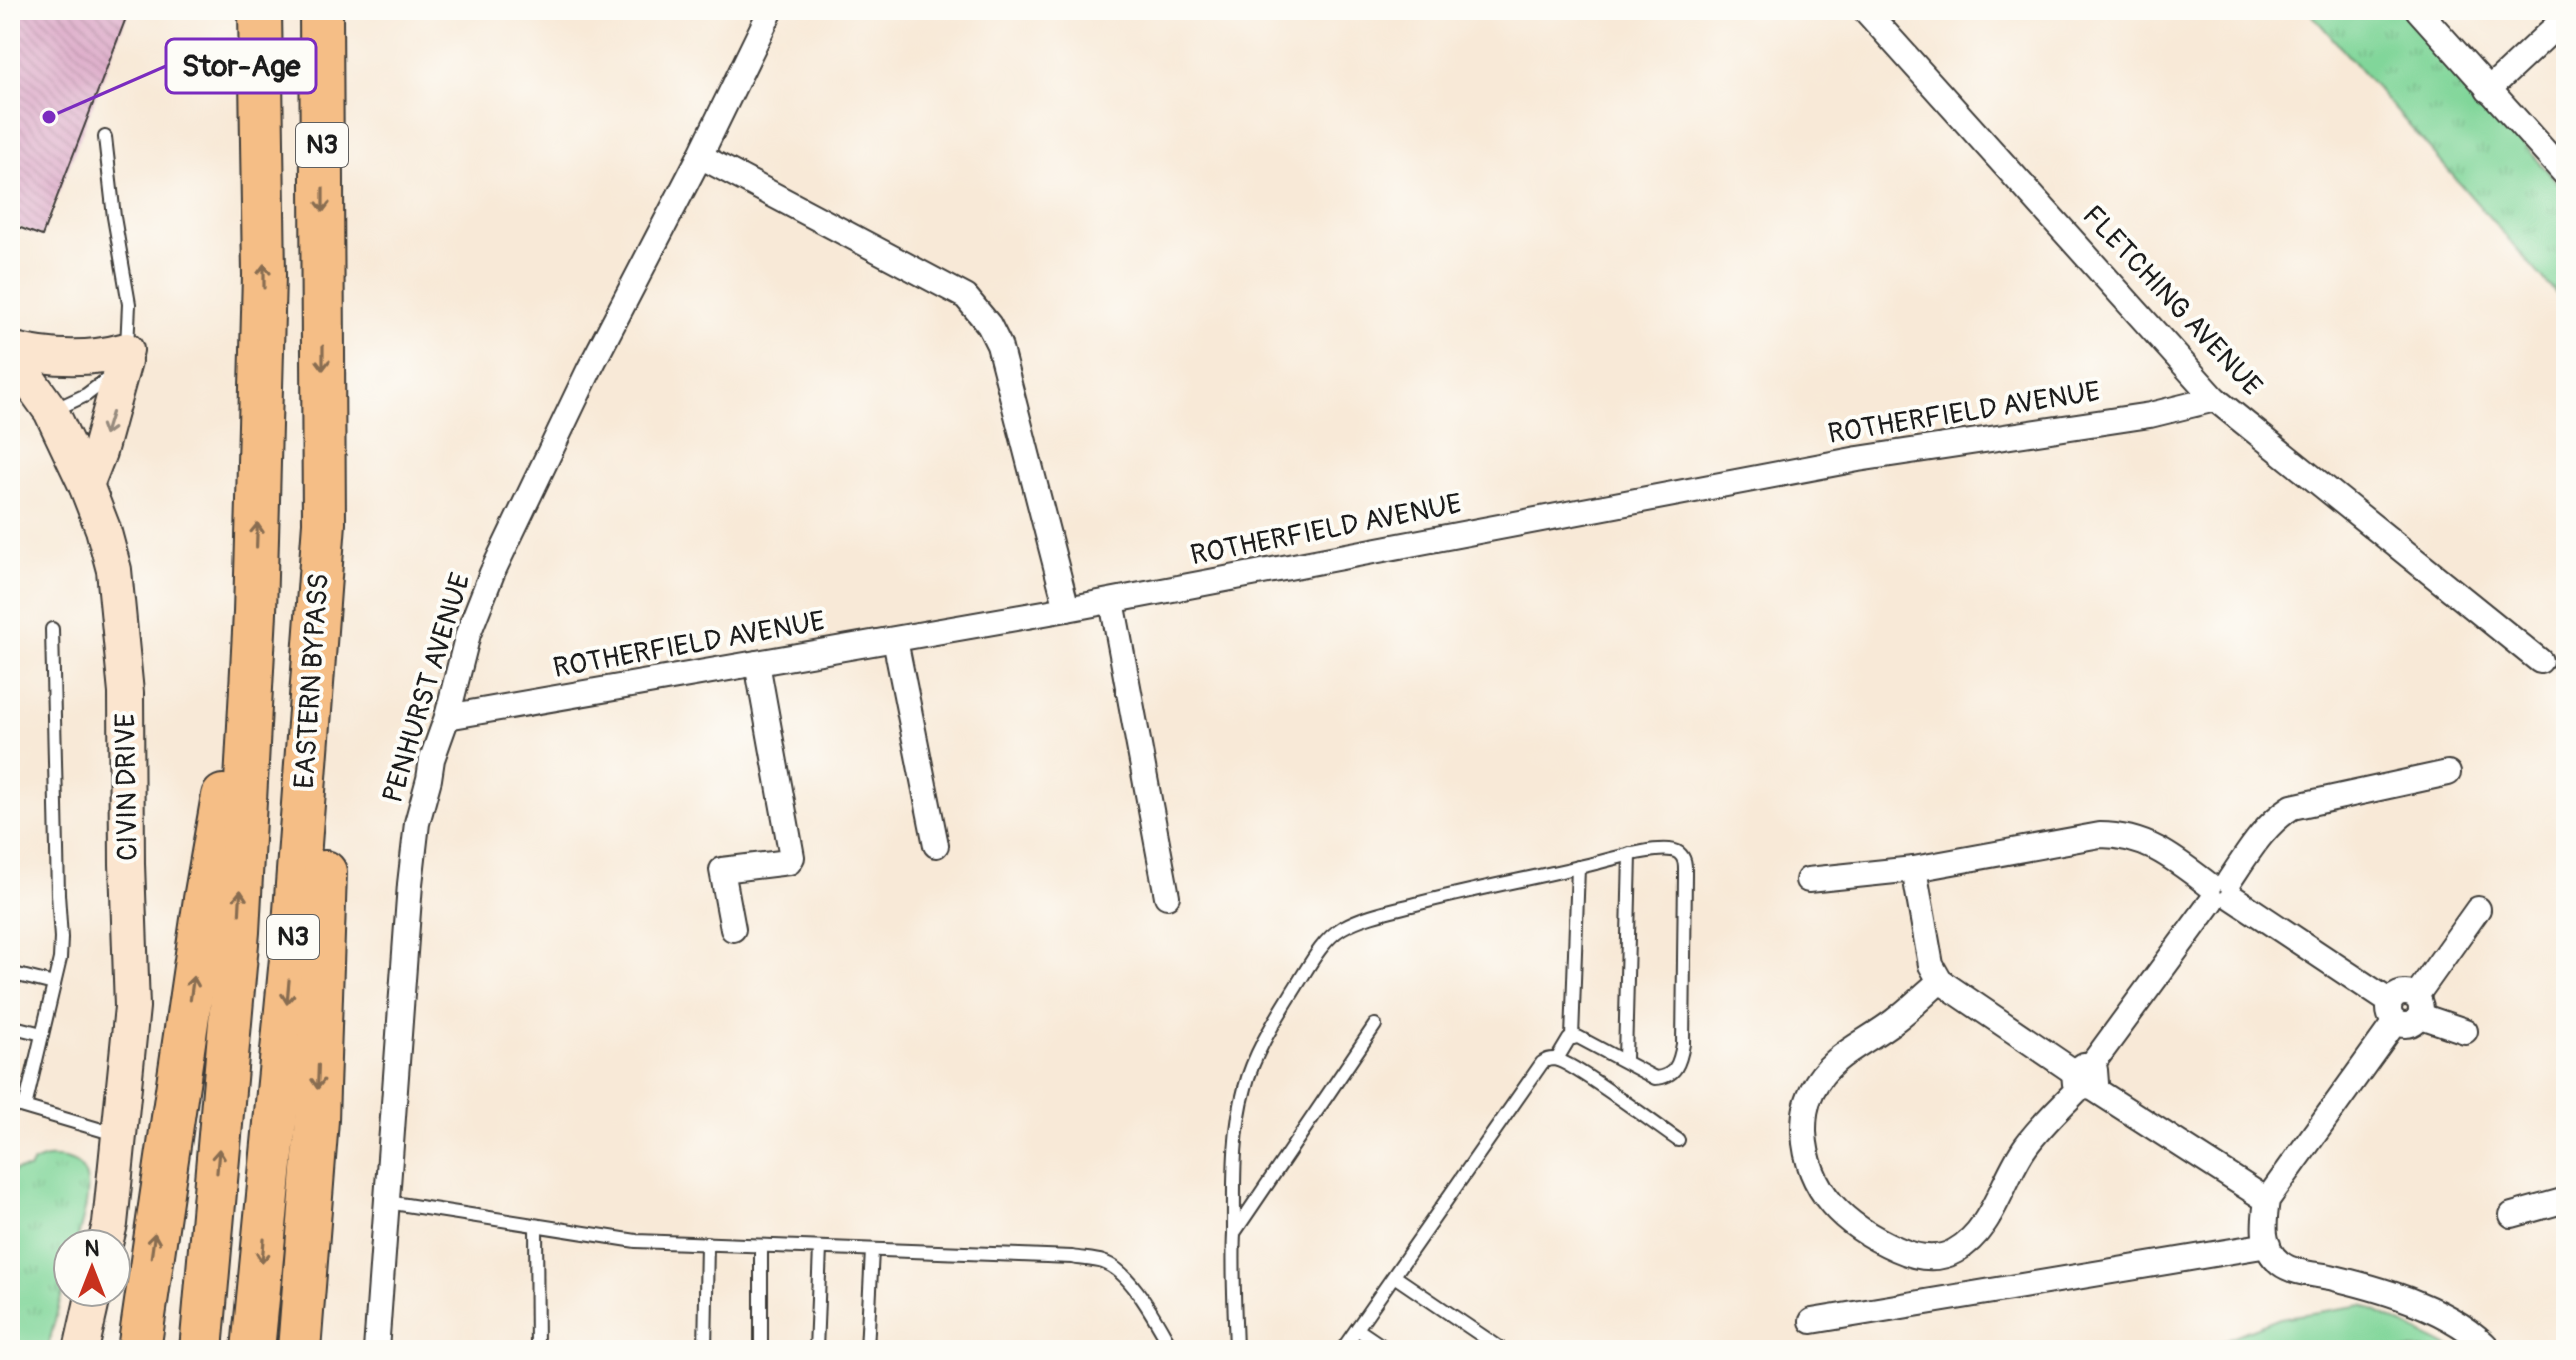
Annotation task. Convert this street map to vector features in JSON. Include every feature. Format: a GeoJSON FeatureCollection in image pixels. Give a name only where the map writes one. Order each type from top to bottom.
{"type":"FeatureCollection","features":[{"type":"Feature","properties":{"kind":"highway","name":"EASTERN BYPASS"},"geometry":{"type":"LineString","coordinates":[[201,1350],[238,932],[255,613],[264,275],[260,10]]}},
{"type":"Feature","properties":{"kind":"highway","name":"EASTERN BYPASS"},"geometry":{"type":"LineString","coordinates":[[253,1350],[293,938],[324,523],[321,10]]}},
{"type":"Feature","properties":{"kind":"highway"},"geometry":{"type":"LineString","coordinates":[[299,1350],[317,1120],[326,852],[324,523]]}},
{"type":"Feature","properties":{"kind":"highway"},"geometry":{"type":"LineString","coordinates":[[137,1350],[205,899],[255,613]]}},
{"type":"Feature","properties":{"kind":"main road"},"geometry":{"type":"LineString","coordinates":[[10,352],[66,359],[125,356],[99,452],[86,485]]}},
{"type":"Feature","properties":{"kind":"main road","name":"CIVIN DRIVE"},"geometry":{"type":"LineString","coordinates":[[10,352],[51,411],[86,485],[114,570],[126,693],[132,1007],[109,1228]]}},
{"type":"Feature","properties":{"kind":"main road"},"geometry":{"type":"LineString","coordinates":[[81,1350],[90,1308]]}},
{"type":"Feature","properties":{"kind":"street","name":"PENHURST AVENUE"},"geometry":{"type":"LineString","coordinates":[[376,1350],[417,823],[468,634],[492,573],[589,370],[700,156],[771,10]]}},
{"type":"Feature","properties":{"kind":"street","name":"FLETCHING AVENUE"},"geometry":{"type":"LineString","coordinates":[[1865,10],[2215,399],[2540,661]]}},
{"type":"Feature","properties":{"kind":"street"},"geometry":{"type":"LineString","coordinates":[[2418,10],[2566,175]]}},
{"type":"Feature","properties":{"kind":"street"},"geometry":{"type":"LineString","coordinates":[[2488,90],[2566,17]]}},
{"type":"Feature","properties":{"kind":"street"},"geometry":{"type":"LineString","coordinates":[[700,156],[966,297],[980,313],[999,345],[1067,609]]}},
{"type":"Feature","properties":{"kind":"street","name":"ROTHERFIELD AVENUE"},"geometry":{"type":"LineString","coordinates":[[447,717],[1112,601],[1858,459],[2150,415],[2215,399]]}},
{"type":"Feature","properties":{"kind":"street"},"geometry":{"type":"LineString","coordinates":[[1112,601],[1167,896]]}},
{"type":"Feature","properties":{"kind":"street"},"geometry":{"type":"LineString","coordinates":[[895,640],[936,845]]}},
{"type":"Feature","properties":{"kind":"street"},"geometry":{"type":"LineString","coordinates":[[733,929],[722,870],[792,860],[757,663]]}},
{"type":"Feature","properties":{"kind":"street"},"geometry":{"type":"LineString","coordinates":[[1940,981],[1894,1021],[1843,1053],[1812,1090],[1803,1114],[1811,1173],[1826,1198],[1845,1219],[1886,1244],[1919,1257],[1940,1257],[1958,1250],[1984,1222],[2023,1149],[2084,1078],[2275,818],[2292,807],[2448,773]]}},
{"type":"Feature","properties":{"kind":"street"},"geometry":{"type":"LineString","coordinates":[[1808,880],[1914,869],[2100,835],[2118,835],[2168,854],[2409,1025],[2478,909]]}},
{"type":"Feature","properties":{"kind":"street"},"geometry":{"type":"LineString","coordinates":[[1914,869],[1931,965],[1940,981],[2267,1200]]}},
{"type":"Feature","properties":{"kind":"street"},"geometry":{"type":"LineString","coordinates":[[2418,1006],[2465,1031]]}},
{"type":"Feature","properties":{"kind":"street"},"geometry":{"type":"LineString","coordinates":[[2393,1012],[2267,1200],[2263,1227],[2268,1245],[2279,1263],[2299,1271],[2374,1288],[2432,1310],[2479,1338],[2490,1350]]}},
{"type":"Feature","properties":{"kind":"street"},"geometry":{"type":"LineString","coordinates":[[2512,1215],[2566,1200]]}},
{"type":"Feature","properties":{"kind":"street"},"geometry":{"type":"LineString","coordinates":[[1812,1321],[2268,1245]]}},
{"type":"Feature","properties":{"kind":"lane"},"geometry":{"type":"LineString","coordinates":[[51,411],[103,385],[125,356],[129,304],[114,217],[105,137]]}},
{"type":"Feature","properties":{"kind":"lane"},"geometry":{"type":"LineString","coordinates":[[25,1107],[60,959],[52,629]]}},
{"type":"Feature","properties":{"kind":"lane"},"geometry":{"type":"LineString","coordinates":[[2566,773],[2566,789]]}},
{"type":"Feature","properties":{"kind":"lane"},"geometry":{"type":"LineString","coordinates":[[1236,1350],[1232,1267],[1234,1177],[1245,1086],[1260,1050],[1315,956],[1340,929],[1368,917],[1443,897],[1630,854],[1672,850],[1680,854],[1685,861],[1683,1044],[1680,1062],[1672,1073],[1655,1078],[1578,1037],[1569,1039],[1557,1059]]}},
{"type":"Feature","properties":{"kind":"lane"},"geometry":{"type":"LineString","coordinates":[[1625,1060],[1630,854]]}},
{"type":"Feature","properties":{"kind":"lane"},"geometry":{"type":"LineString","coordinates":[[1572,1038],[1578,867]]}},
{"type":"Feature","properties":{"kind":"lane"},"geometry":{"type":"LineString","coordinates":[[10,973],[54,984]]}},
{"type":"Feature","properties":{"kind":"lane"},"geometry":{"type":"LineString","coordinates":[[1234,1233],[1375,1025]]}},
{"type":"Feature","properties":{"kind":"lane"},"geometry":{"type":"LineString","coordinates":[[10,1026],[42,1034]]}},
{"type":"Feature","properties":{"kind":"lane"},"geometry":{"type":"LineString","coordinates":[[1342,1350],[1534,1072],[1549,1059],[1557,1059],[1582,1074],[1678,1140]]}},
{"type":"Feature","properties":{"kind":"lane"},"geometry":{"type":"LineString","coordinates":[[10,1103],[118,1134]]}},
{"type":"Feature","properties":{"kind":"lane"},"geometry":{"type":"LineString","coordinates":[[387,1202],[636,1241],[1072,1257],[1106,1263],[1124,1276],[1173,1350]]}},
{"type":"Feature","properties":{"kind":"lane"},"geometry":{"type":"LineString","coordinates":[[536,1226],[537,1350]]}},
{"type":"Feature","properties":{"kind":"lane"},"geometry":{"type":"LineString","coordinates":[[705,1350],[707,1243]]}},
{"type":"Feature","properties":{"kind":"lane"},"geometry":{"type":"LineString","coordinates":[[761,1246],[761,1350]]}},
{"type":"Feature","properties":{"kind":"lane"},"geometry":{"type":"LineString","coordinates":[[816,1350],[820,1248]]}},
{"type":"Feature","properties":{"kind":"lane"},"geometry":{"type":"LineString","coordinates":[[867,1350],[872,1250]]}},
{"type":"Feature","properties":{"kind":"lane"},"geometry":{"type":"LineString","coordinates":[[1394,1276],[1503,1350]]}},
{"type":"Feature","properties":{"kind":"lane"},"geometry":{"type":"LineString","coordinates":[[1357,1329],[1388,1350]]}},
{"type":"Feature","properties":{"kind":"green space"},"geometry":{"type":"Polygon","coordinates":[[[2308,10],[2404,10],[2566,192],[2566,305],[2308,10]]]}},
{"type":"Feature","properties":{"kind":"green space"},"geometry":{"type":"Polygon","coordinates":[[[46,1158],[65,1159],[77,1165],[84,1174],[87,1199],[80,1228],[52,1228],[52,1308],[58,1308],[47,1350],[10,1350],[10,1174],[13,1170],[29,1169],[33,1163],[46,1158]]]}},
{"type":"Feature","properties":{"kind":"green space"},"geometry":{"type":"Polygon","coordinates":[[[2363,1305],[2455,1350],[2198,1350],[2280,1318],[2363,1305]]]}},
{"type":"Feature","properties":{"kind":"building"},"geometry":{"type":"Polygon","coordinates":[[[10,10],[129,10],[42,236],[10,224],[10,10]]]}},
{"type":"Feature","properties":{"kind":"place","name":"Stor-Age"},"geometry":{"type":"Point","coordinates":[49,117]}}]}
